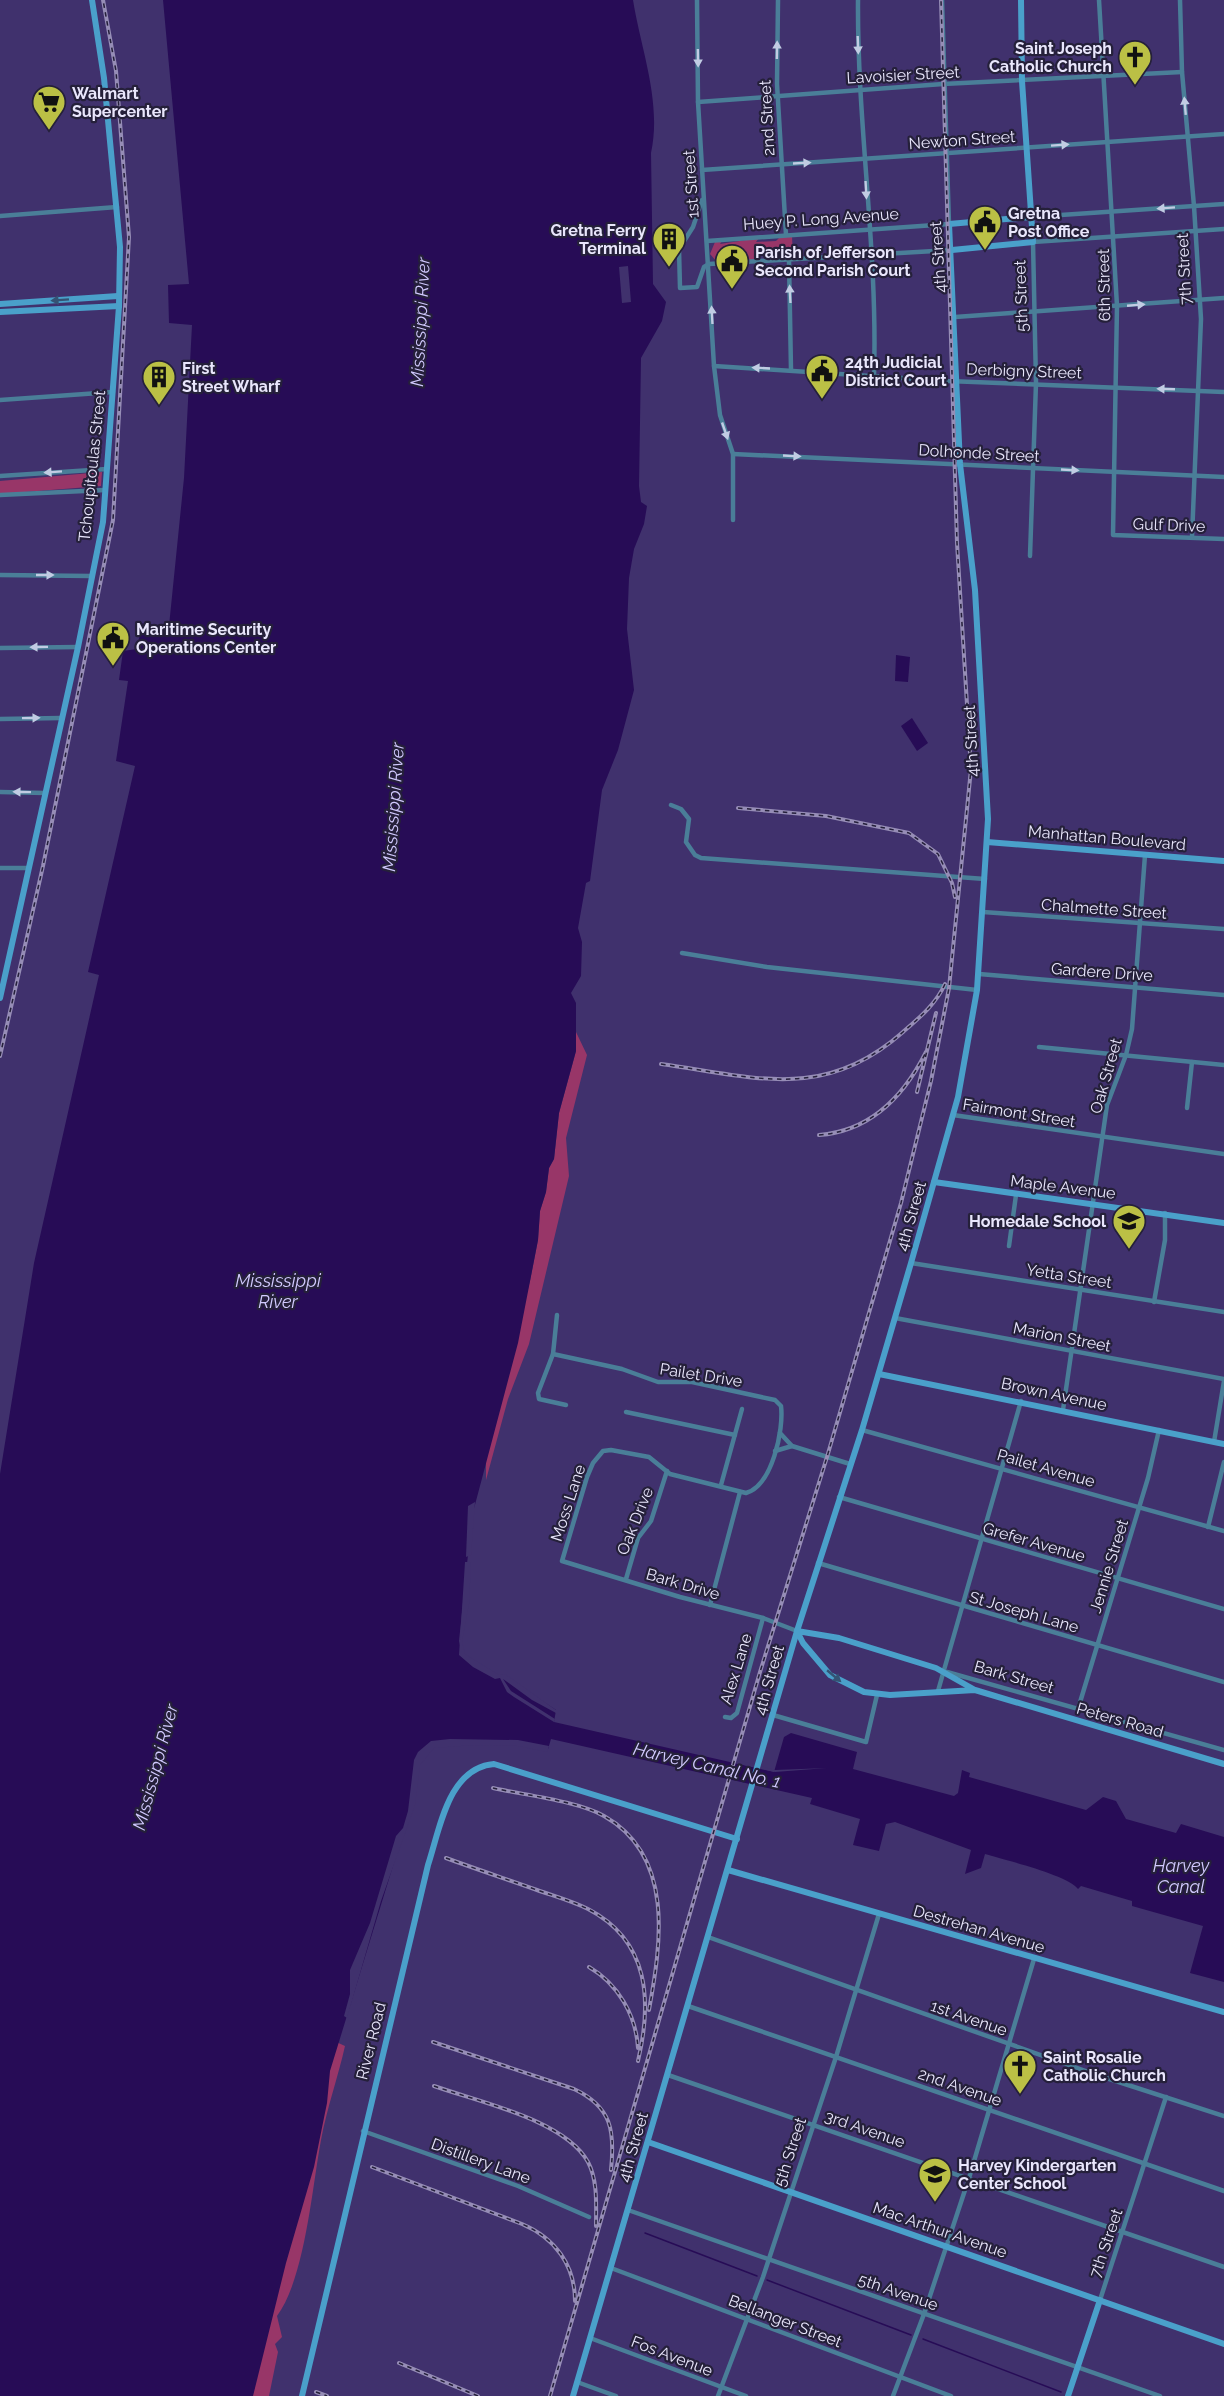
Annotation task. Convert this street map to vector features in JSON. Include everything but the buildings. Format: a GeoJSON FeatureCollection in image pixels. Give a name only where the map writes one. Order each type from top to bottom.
{"type":"FeatureCollection","features":[{"type":"Feature","properties":{"kind":"main road","name":"Tchoupitoulas Street"},"geometry":{"type":"LineString","coordinates":[[0,998],[78,647],[103,522],[113,392],[120,247],[104,78],[92,0]]}},
{"type":"Feature","properties":{"kind":"main road","name":"5th Street"},"geometry":{"type":"LineString","coordinates":[[1021,0],[1022,81],[1033,242]]}},
{"type":"Feature","properties":{"kind":"main road","name":"Huey P. Long Avenue"},"geometry":{"type":"LineString","coordinates":[[949,224],[1031,217]]}},
{"type":"Feature","properties":{"kind":"main road","name":"4th Street"},"geometry":{"type":"LineString","coordinates":[[573,2396],[797,1631],[838,1497],[862,1430],[911,1263],[953,1115],[977,990],[987,842],[984,708],[975,590],[960,464],[949,224]]}},
{"type":"Feature","properties":{"kind":"main road"},"geometry":{"type":"LineString","coordinates":[[951,250],[1033,242]]}},
{"type":"Feature","properties":{"kind":"main road"},"geometry":{"type":"LineString","coordinates":[[0,304],[118,296]]}},
{"type":"Feature","properties":{"kind":"main road"},"geometry":{"type":"LineString","coordinates":[[0,312],[118,306]]}},
{"type":"Feature","properties":{"kind":"main road","name":"Manhattan Boulevard"},"geometry":{"type":"LineString","coordinates":[[987,842],[1224,861]]}},
{"type":"Feature","properties":{"kind":"main road","name":"Maple Avenue"},"geometry":{"type":"LineString","coordinates":[[934,1182],[1224,1223]]}},
{"type":"Feature","properties":{"kind":"main road","name":"Brown Avenue"},"geometry":{"type":"LineString","coordinates":[[879,1374],[1224,1444]]}},
{"type":"Feature","properties":{"kind":"main road","name":"Bark Street"},"geometry":{"type":"LineString","coordinates":[[797,1631],[838,1638],[944,1671]]}},
{"type":"Feature","properties":{"kind":"main road","name":"Peters Road"},"geometry":{"type":"LineString","coordinates":[[797,1631],[803,1643],[837,1680],[877,1695],[975,1690]]}},
{"type":"Feature","properties":{"kind":"main road","name":"Peters Road"},"geometry":{"type":"LineString","coordinates":[[944,1671],[975,1690],[1224,1764]]}},
{"type":"Feature","properties":{"kind":"main road","name":"River Road"},"geometry":{"type":"LineString","coordinates":[[302,2396],[363,2131],[428,1865],[462,1778],[483,1765],[494,1764],[737,1839]]}},
{"type":"Feature","properties":{"kind":"main road","name":"Destrehan Avenue"},"geometry":{"type":"LineString","coordinates":[[728,1870],[1224,2012]]}},
{"type":"Feature","properties":{"kind":"main road","name":"Mac Arthur Avenue"},"geometry":{"type":"LineString","coordinates":[[648,2142],[1224,2344]]}},
{"type":"Feature","properties":{"kind":"main road","name":"7th Street"},"geometry":{"type":"LineString","coordinates":[[1068,2396],[1100,2300]]}},
{"type":"Feature","properties":{"kind":"street","name":"1st Street"},"geometry":{"type":"LineString","coordinates":[[697,0],[698,102],[714,366],[720,415],[733,454],[733,520]]}},
{"type":"Feature","properties":{"kind":"street","name":"2nd Street"},"geometry":{"type":"LineString","coordinates":[[777,0],[777,96],[786,235]]}},
{"type":"Feature","properties":{"kind":"street"},"geometry":{"type":"LineString","coordinates":[[858,0],[860,90],[875,333],[874,375]]}},
{"type":"Feature","properties":{"kind":"street","name":"4th Street"},"geometry":{"type":"LineString","coordinates":[[942,0],[949,224]]}},
{"type":"Feature","properties":{"kind":"street","name":"6th Street"},"geometry":{"type":"LineString","coordinates":[[1099,0],[1102,76],[1115,237],[1117,306],[1113,535]]}},
{"type":"Feature","properties":{"kind":"street","name":"7th Street"},"geometry":{"type":"LineString","coordinates":[[1180,0],[1182,72],[1196,232],[1199,299],[1199,390],[1192,537]]}},
{"type":"Feature","properties":{"kind":"street","name":"Lavoisier Street"},"geometry":{"type":"LineString","coordinates":[[698,102],[860,90],[1182,72]]}},
{"type":"Feature","properties":{"kind":"street","name":"Newton Street"},"geometry":{"type":"LineString","coordinates":[[702,170],[1224,134]]}},
{"type":"Feature","properties":{"kind":"street"},"geometry":{"type":"LineString","coordinates":[[704,195],[693,227],[679,249],[680,288],[697,287],[704,267],[709,264],[951,250]]}},
{"type":"Feature","properties":{"kind":"street","name":"Huey P. Long Avenue"},"geometry":{"type":"LineString","coordinates":[[1031,217],[1224,204]]}},
{"type":"Feature","properties":{"kind":"street"},"geometry":{"type":"LineString","coordinates":[[0,216],[117,207]]}},
{"type":"Feature","properties":{"kind":"street","name":"Huey P. Long Avenue"},"geometry":{"type":"LineString","coordinates":[[707,241],[949,224]]}},
{"type":"Feature","properties":{"kind":"street"},"geometry":{"type":"LineString","coordinates":[[1033,242],[1224,230]]}},
{"type":"Feature","properties":{"kind":"street","name":"5th Street"},"geometry":{"type":"LineString","coordinates":[[1030,556],[1036,383],[1033,242]]}},
{"type":"Feature","properties":{"kind":"street"},"geometry":{"type":"LineString","coordinates":[[789,260],[791,370]]}},
{"type":"Feature","properties":{"kind":"street"},"geometry":{"type":"LineString","coordinates":[[955,317],[1224,298]]}},
{"type":"Feature","properties":{"kind":"street","name":"Derbigny Street"},"geometry":{"type":"LineString","coordinates":[[714,366],[1224,392]]}},
{"type":"Feature","properties":{"kind":"street"},"geometry":{"type":"LineString","coordinates":[[0,400],[113,392]]}},
{"type":"Feature","properties":{"kind":"street","name":"Dolhonde Street"},"geometry":{"type":"LineString","coordinates":[[733,454],[1224,477]]}},
{"type":"Feature","properties":{"kind":"street"},"geometry":{"type":"LineString","coordinates":[[0,476],[107,469]]}},
{"type":"Feature","properties":{"kind":"street"},"geometry":{"type":"LineString","coordinates":[[0,495],[105,489]]}},
{"type":"Feature","properties":{"kind":"street","name":"Gulf Drive"},"geometry":{"type":"LineString","coordinates":[[1113,535],[1224,539]]}},
{"type":"Feature","properties":{"kind":"street"},"geometry":{"type":"LineString","coordinates":[[0,575],[91,576]]}},
{"type":"Feature","properties":{"kind":"street"},"geometry":{"type":"LineString","coordinates":[[0,648],[78,647]]}},
{"type":"Feature","properties":{"kind":"street"},"geometry":{"type":"LineString","coordinates":[[0,719],[61,718]]}},
{"type":"Feature","properties":{"kind":"street"},"geometry":{"type":"LineString","coordinates":[[0,792],[45,793]]}},
{"type":"Feature","properties":{"kind":"street"},"geometry":{"type":"LineString","coordinates":[[671,805],[681,809],[689,819],[686,842],[695,855],[701,858],[986,879]]}},
{"type":"Feature","properties":{"kind":"street","name":"Oak Street"},"geometry":{"type":"LineString","coordinates":[[1063,1410],[1107,1105],[1126,1055],[1131,1029],[1145,855]]}},
{"type":"Feature","properties":{"kind":"street"},"geometry":{"type":"LineString","coordinates":[[0,867],[28,868]]}},
{"type":"Feature","properties":{"kind":"street","name":"Chalmette Street"},"geometry":{"type":"LineString","coordinates":[[983,912],[1224,929]]}},
{"type":"Feature","properties":{"kind":"street"},"geometry":{"type":"LineString","coordinates":[[682,953],[767,967],[977,990]]}},
{"type":"Feature","properties":{"kind":"street","name":"Gardere Drive"},"geometry":{"type":"LineString","coordinates":[[979,974],[1127,987],[1135,985],[1224,995]]}},
{"type":"Feature","properties":{"kind":"street"},"geometry":{"type":"LineString","coordinates":[[1039,1047],[1224,1065]]}},
{"type":"Feature","properties":{"kind":"street"},"geometry":{"type":"LineString","coordinates":[[1187,1108],[1192,1062]]}},
{"type":"Feature","properties":{"kind":"street","name":"Fairmont Street"},"geometry":{"type":"LineString","coordinates":[[953,1115],[1224,1154]]}},
{"type":"Feature","properties":{"kind":"street"},"geometry":{"type":"LineString","coordinates":[[1009,1246],[1016,1195]]}},
{"type":"Feature","properties":{"kind":"street"},"geometry":{"type":"LineString","coordinates":[[1155,1302],[1165,1240],[1165,1213]]}},
{"type":"Feature","properties":{"kind":"street","name":"Yetta Street"},"geometry":{"type":"LineString","coordinates":[[911,1263],[1224,1312]]}},
{"type":"Feature","properties":{"kind":"street"},"geometry":{"type":"LineString","coordinates":[[558,1316],[553,1354],[538,1393],[539,1399],[566,1405]]}},
{"type":"Feature","properties":{"kind":"street","name":"Marion Street"},"geometry":{"type":"LineString","coordinates":[[895,1318],[1224,1380]]}},
{"type":"Feature","properties":{"kind":"street","name":"Pailet Drive"},"geometry":{"type":"LineString","coordinates":[[553,1354],[622,1369],[658,1382],[692,1382],[775,1400],[781,1406],[780,1433],[775,1451],[760,1486],[746,1493],[740,1492]]}},
{"type":"Feature","properties":{"kind":"street"},"geometry":{"type":"LineString","coordinates":[[1214,1442],[1224,1380]]}},
{"type":"Feature","properties":{"kind":"street"},"geometry":{"type":"LineString","coordinates":[[938,1691],[1021,1401]]}},
{"type":"Feature","properties":{"kind":"street"},"geometry":{"type":"LineString","coordinates":[[721,1485],[742,1409]]}},
{"type":"Feature","properties":{"kind":"street"},"geometry":{"type":"LineString","coordinates":[[626,1412],[735,1435]]}},
{"type":"Feature","properties":{"kind":"street","name":"Pailet Avenue"},"geometry":{"type":"LineString","coordinates":[[862,1430],[1224,1531]]}},
{"type":"Feature","properties":{"kind":"street","name":"Jennie Street"},"geometry":{"type":"LineString","coordinates":[[1078,1709],[1139,1507],[1159,1430]]}},
{"type":"Feature","properties":{"kind":"street"},"geometry":{"type":"LineString","coordinates":[[780,1433],[792,1446],[850,1464]]}},
{"type":"Feature","properties":{"kind":"street"},"geometry":{"type":"LineString","coordinates":[[775,1451],[792,1446]]}},
{"type":"Feature","properties":{"kind":"street","name":"Moss Lane"},"geometry":{"type":"LineString","coordinates":[[562,1561],[592,1463],[601,1454],[611,1449],[649,1457],[667,1471]]}},
{"type":"Feature","properties":{"kind":"street"},"geometry":{"type":"LineString","coordinates":[[1208,1527],[1224,1462]]}},
{"type":"Feature","properties":{"kind":"street"},"geometry":{"type":"LineString","coordinates":[[667,1471],[740,1492],[710,1605]]}},
{"type":"Feature","properties":{"kind":"street","name":"Oak Drive"},"geometry":{"type":"LineString","coordinates":[[626,1579],[638,1538],[651,1521],[667,1471]]}},
{"type":"Feature","properties":{"kind":"street","name":"Grefer Avenue"},"geometry":{"type":"LineString","coordinates":[[838,1497],[1224,1609]]}},
{"type":"Feature","properties":{"kind":"street","name":"Bark Drive"},"geometry":{"type":"LineString","coordinates":[[562,1561],[710,1605],[763,1618],[797,1631]]}},
{"type":"Feature","properties":{"kind":"street","name":"St Joseph Lane"},"geometry":{"type":"LineString","coordinates":[[818,1563],[1224,1682]]}},
{"type":"Feature","properties":{"kind":"street","name":"Alex Lane"},"geometry":{"type":"LineString","coordinates":[[725,1717],[731,1718],[737,1713],[763,1618]]}},
{"type":"Feature","properties":{"kind":"street","name":"Bark Street"},"geometry":{"type":"LineString","coordinates":[[944,1671],[1224,1750]]}},
{"type":"Feature","properties":{"kind":"street"},"geometry":{"type":"LineString","coordinates":[[773,1715],[866,1742],[877,1695]]}},
{"type":"Feature","properties":{"kind":"street","name":"5th Street"},"geometry":{"type":"LineString","coordinates":[[718,2396],[791,2193],[879,1914]]}},
{"type":"Feature","properties":{"kind":"street","name":"1st Avenue"},"geometry":{"type":"LineString","coordinates":[[708,1937],[1010,2045],[1224,2116]]}},
{"type":"Feature","properties":{"kind":"street"},"geometry":{"type":"LineString","coordinates":[[893,2396],[947,2247],[991,2110],[1034,1959]]}},
{"type":"Feature","properties":{"kind":"street","name":"2nd Avenue"},"geometry":{"type":"LineString","coordinates":[[688,2006],[1224,2191]]}},
{"type":"Feature","properties":{"kind":"street","name":"3rd Avenue"},"geometry":{"type":"LineString","coordinates":[[668,2075],[1224,2267]]}},
{"type":"Feature","properties":{"kind":"street","name":"7th Street"},"geometry":{"type":"LineString","coordinates":[[1100,2300],[1166,2097]]}},
{"type":"Feature","properties":{"kind":"street","name":"Distillery Lane"},"geometry":{"type":"LineString","coordinates":[[363,2131],[518,2186],[589,2217]]}},
{"type":"Feature","properties":{"kind":"street","name":"5th Avenue"},"geometry":{"type":"LineString","coordinates":[[628,2210],[1160,2396]]}},
{"type":"Feature","properties":{"kind":"street","name":"Bellanger Street"},"geometry":{"type":"LineString","coordinates":[[611,2268],[951,2396]]}},
{"type":"Feature","properties":{"kind":"street","name":"Fos Avenue"},"geometry":{"type":"LineString","coordinates":[[590,2338],[746,2396]]}},
{"type":"Feature","properties":{"kind":"street"},"geometry":{"type":"LineString","coordinates":[[577,2382],[616,2396]]}},
{"type":"Feature","properties":{"kind":"shaded area"},"geometry":{"type":"Polygon","coordinates":[[[792,236],[793,257],[776,259],[778,255],[756,256],[753,260],[738,261],[740,258],[724,258],[717,262],[710,254],[715,242],[723,240],[720,244],[759,238],[756,242],[776,241],[780,237],[792,236]]]}},
{"type":"Feature","properties":{"kind":"shaded area"},"geometry":{"type":"Polygon","coordinates":[[[102,472],[101,486],[0,494],[0,481],[102,472]]]}},
{"type":"Feature","properties":{"kind":"shaded area"},"geometry":{"type":"Polygon","coordinates":[[[576,1032],[587,1055],[566,1138],[569,1176],[529,1344],[508,1399],[486,1480],[486,1455],[530,1281],[538,1240],[540,1211],[546,1192],[549,1168],[554,1159],[559,1113],[576,1051],[576,1032]]]}},
{"type":"Feature","properties":{"kind":"shaded area"},"geometry":{"type":"Polygon","coordinates":[[[332,2040],[345,2046],[323,2128],[301,2256],[287,2299],[277,2316],[282,2337],[275,2344],[278,2352],[269,2396],[244,2396],[332,2040]]]}},
{"type":"Feature","properties":{"kind":"water","name":"Mississippi River"},"geometry":{"type":"Polygon","coordinates":[[[163,0],[633,0],[649,76],[654,115],[651,153],[653,284],[666,302],[662,321],[641,358],[639,486],[641,502],[647,506],[644,524],[634,549],[629,578],[627,629],[634,690],[618,750],[602,790],[590,881],[586,883],[578,928],[582,942],[581,976],[571,993],[576,1003],[576,1051],[559,1113],[554,1159],[549,1168],[546,1192],[540,1211],[538,1240],[518,1343],[472,1516],[459,1641],[462,1655],[499,1678],[506,1677],[556,1710],[554,1722],[774,1772],[784,1737],[791,1733],[857,1752],[853,1769],[954,1796],[958,1793],[962,1770],[970,1773],[969,1777],[1086,1810],[1103,1797],[1116,1801],[1126,1819],[1176,1833],[1181,1824],[1224,1837],[1224,1982],[1190,1973],[1203,1926],[1132,1906],[1132,1901],[1081,1886],[1078,1889],[1062,1878],[1049,1873],[985,1854],[981,1868],[965,1874],[971,1850],[895,1822],[886,1824],[879,1851],[853,1845],[860,1819],[810,1804],[812,1798],[551,1739],[548,1749],[518,1743],[433,1746],[417,1764],[412,1804],[330,2071],[327,2103],[314,2167],[286,2263],[253,2396],[0,2396],[0,1474],[34,1263],[99,975],[88,972],[135,766],[116,761],[128,681],[119,680],[123,651],[137,649],[140,633],[138,623],[169,626],[184,478],[192,325],[169,323],[168,285],[189,284],[163,0]]]}},
{"type":"Feature","properties":{"kind":"water"},"geometry":{"type":"Polygon","coordinates":[[[896,655],[910,657],[908,682],[895,681],[896,655]]]}},
{"type":"Feature","properties":{"kind":"water"},"geometry":{"type":"Polygon","coordinates":[[[912,718],[928,743],[917,751],[901,726],[912,718]]]}},
{"type":"Feature","properties":{"kind":"pier"},"geometry":{"type":"Polygon","coordinates":[[[628,266],[631,302],[622,303],[619,267],[628,266]]]}},
{"type":"Feature","properties":{"kind":"pier"},"geometry":{"type":"Polygon","coordinates":[[[475,1502],[471,1555],[466,1557],[468,1506],[475,1502]]]}},
{"type":"Feature","properties":{"kind":"pier"},"geometry":{"type":"Polygon","coordinates":[[[465,1562],[471,1562],[469,1604],[462,1641],[465,1654],[499,1675],[505,1674],[556,1710],[556,1713],[532,1700],[503,1679],[511,1691],[555,1719],[554,1722],[507,1692],[500,1678],[495,1679],[473,1667],[459,1655],[465,1562]]]}},
{"type":"Feature","properties":{"kind":"pier"},"geometry":{"type":"Polygon","coordinates":[[[518,1740],[549,1746],[547,1752],[518,1746],[474,1745],[434,1748],[420,1765],[415,1805],[381,1901],[347,2018],[344,2016],[350,1994],[350,1970],[370,1923],[396,1836],[403,1828],[408,1811],[414,1760],[418,1752],[431,1741],[518,1740]]]}},
{"type":"Feature","properties":{"kind":"pier"},"geometry":{"type":"Polygon","coordinates":[[[730,1758],[775,1770],[827,1768],[775,1772],[730,1762],[730,1758]]]}},
{"type":"Feature","properties":{"kind":"waterway"},"geometry":{"type":"LineString","coordinates":[[645,2233],[757,2276]]}},
{"type":"Feature","properties":{"kind":"waterway"},"geometry":{"type":"LineString","coordinates":[[767,2280],[911,2335]]}},
{"type":"Feature","properties":{"kind":"waterway"},"geometry":{"type":"LineString","coordinates":[[923,2339],[1061,2392]]}},
{"type":"Feature","properties":{"kind":"railway"},"geometry":{"type":"LineString","coordinates":[[0,1056],[43,866],[113,520],[129,237],[116,71],[103,0]]}},
{"type":"Feature","properties":{"kind":"railway"},"geometry":{"type":"LineString","coordinates":[[550,2396],[760,1672],[827,1457],[901,1203],[931,1081],[949,988],[971,769],[957,543],[941,0]]}},
{"type":"Feature","properties":{"kind":"railway"},"geometry":{"type":"LineString","coordinates":[[738,808],[826,816],[909,833],[938,854],[952,883],[955,897]]}},
{"type":"Feature","properties":{"kind":"railway"},"geometry":{"type":"LineString","coordinates":[[661,1064],[758,1078],[788,1079],[816,1076],[845,1068],[874,1054],[903,1032],[932,1004],[945,984]]}},
{"type":"Feature","properties":{"kind":"railway"},"geometry":{"type":"LineString","coordinates":[[917,1092],[936,1013]]}},
{"type":"Feature","properties":{"kind":"railway"},"geometry":{"type":"LineString","coordinates":[[819,1135],[855,1127],[870,1119],[896,1097],[926,1052]]}},
{"type":"Feature","properties":{"kind":"railway"},"geometry":{"type":"LineString","coordinates":[[493,1788],[566,1802],[593,1811],[627,1833],[643,1854],[653,1878],[658,1903],[657,1957],[649,2010]]}},
{"type":"Feature","properties":{"kind":"railway"},"geometry":{"type":"LineString","coordinates":[[446,1858],[582,1906],[609,1922],[624,1938],[635,1956],[642,1975],[645,2017],[638,2061]]}},
{"type":"Feature","properties":{"kind":"railway"},"geometry":{"type":"LineString","coordinates":[[589,1967],[609,1982],[624,2002],[634,2024],[638,2048]]}},
{"type":"Feature","properties":{"kind":"railway"},"geometry":{"type":"LineString","coordinates":[[433,2042],[574,2089],[587,2096],[603,2112],[608,2122],[612,2143],[611,2170]]}},
{"type":"Feature","properties":{"kind":"railway"},"geometry":{"type":"LineString","coordinates":[[434,2086],[519,2114],[561,2135],[577,2147],[588,2162],[593,2177],[596,2193],[596,2226]]}},
{"type":"Feature","properties":{"kind":"railway"},"geometry":{"type":"LineString","coordinates":[[372,2167],[534,2230],[561,2254],[571,2276],[575,2301]]}},
{"type":"Feature","properties":{"kind":"railway"},"geometry":{"type":"LineString","coordinates":[[399,2363],[478,2396]]}},
{"type":"Feature","properties":{"kind":"railway"},"geometry":{"type":"LineString","coordinates":[[316,2392],[327,2396]]}},
{"type":"Feature","properties":{"kind":"place","name":"Saint Joseph Catholic Church"},"geometry":{"type":"Point","coordinates":[1135,86]}},
{"type":"Feature","properties":{"kind":"place","name":"Walmart Supercenter"},"geometry":{"type":"Point","coordinates":[49,131]}},
{"type":"Feature","properties":{"kind":"place","name":"Gretna Post Office"},"geometry":{"type":"Point","coordinates":[985,251]}},
{"type":"Feature","properties":{"kind":"place","name":"Gretna Ferry Terminal"},"geometry":{"type":"Point","coordinates":[669,268]}},
{"type":"Feature","properties":{"kind":"place","name":"Parish of Jefferson Second Parish Court"},"geometry":{"type":"Point","coordinates":[732,290]}},
{"type":"Feature","properties":{"kind":"place","name":"24th Judicial District Court"},"geometry":{"type":"Point","coordinates":[822,400]}},
{"type":"Feature","properties":{"kind":"place","name":"First Street Wharf"},"geometry":{"type":"Point","coordinates":[159,406]}},
{"type":"Feature","properties":{"kind":"place","name":"Maritime Security Operations Center"},"geometry":{"type":"Point","coordinates":[113,667]}},
{"type":"Feature","properties":{"kind":"place","name":"Homedale School"},"geometry":{"type":"Point","coordinates":[1129,1250]}},
{"type":"Feature","properties":{"kind":"place","name":"Saint Rosalie Catholic Church"},"geometry":{"type":"Point","coordinates":[1020,2095]}},
{"type":"Feature","properties":{"kind":"place","name":"Harvey Kindergarten Center School"},"geometry":{"type":"Point","coordinates":[935,2203]}},
{"type":"Feature","properties":{"kind":"water label","name":"Harvey Canal No. 1"},"geometry":{"type":"Point","coordinates":[707,1765]}},
{"type":"Feature","properties":{"kind":"water label","name":"Harvey Canal"},"geometry":{"type":"Point","coordinates":[1181,1875]}}]}
